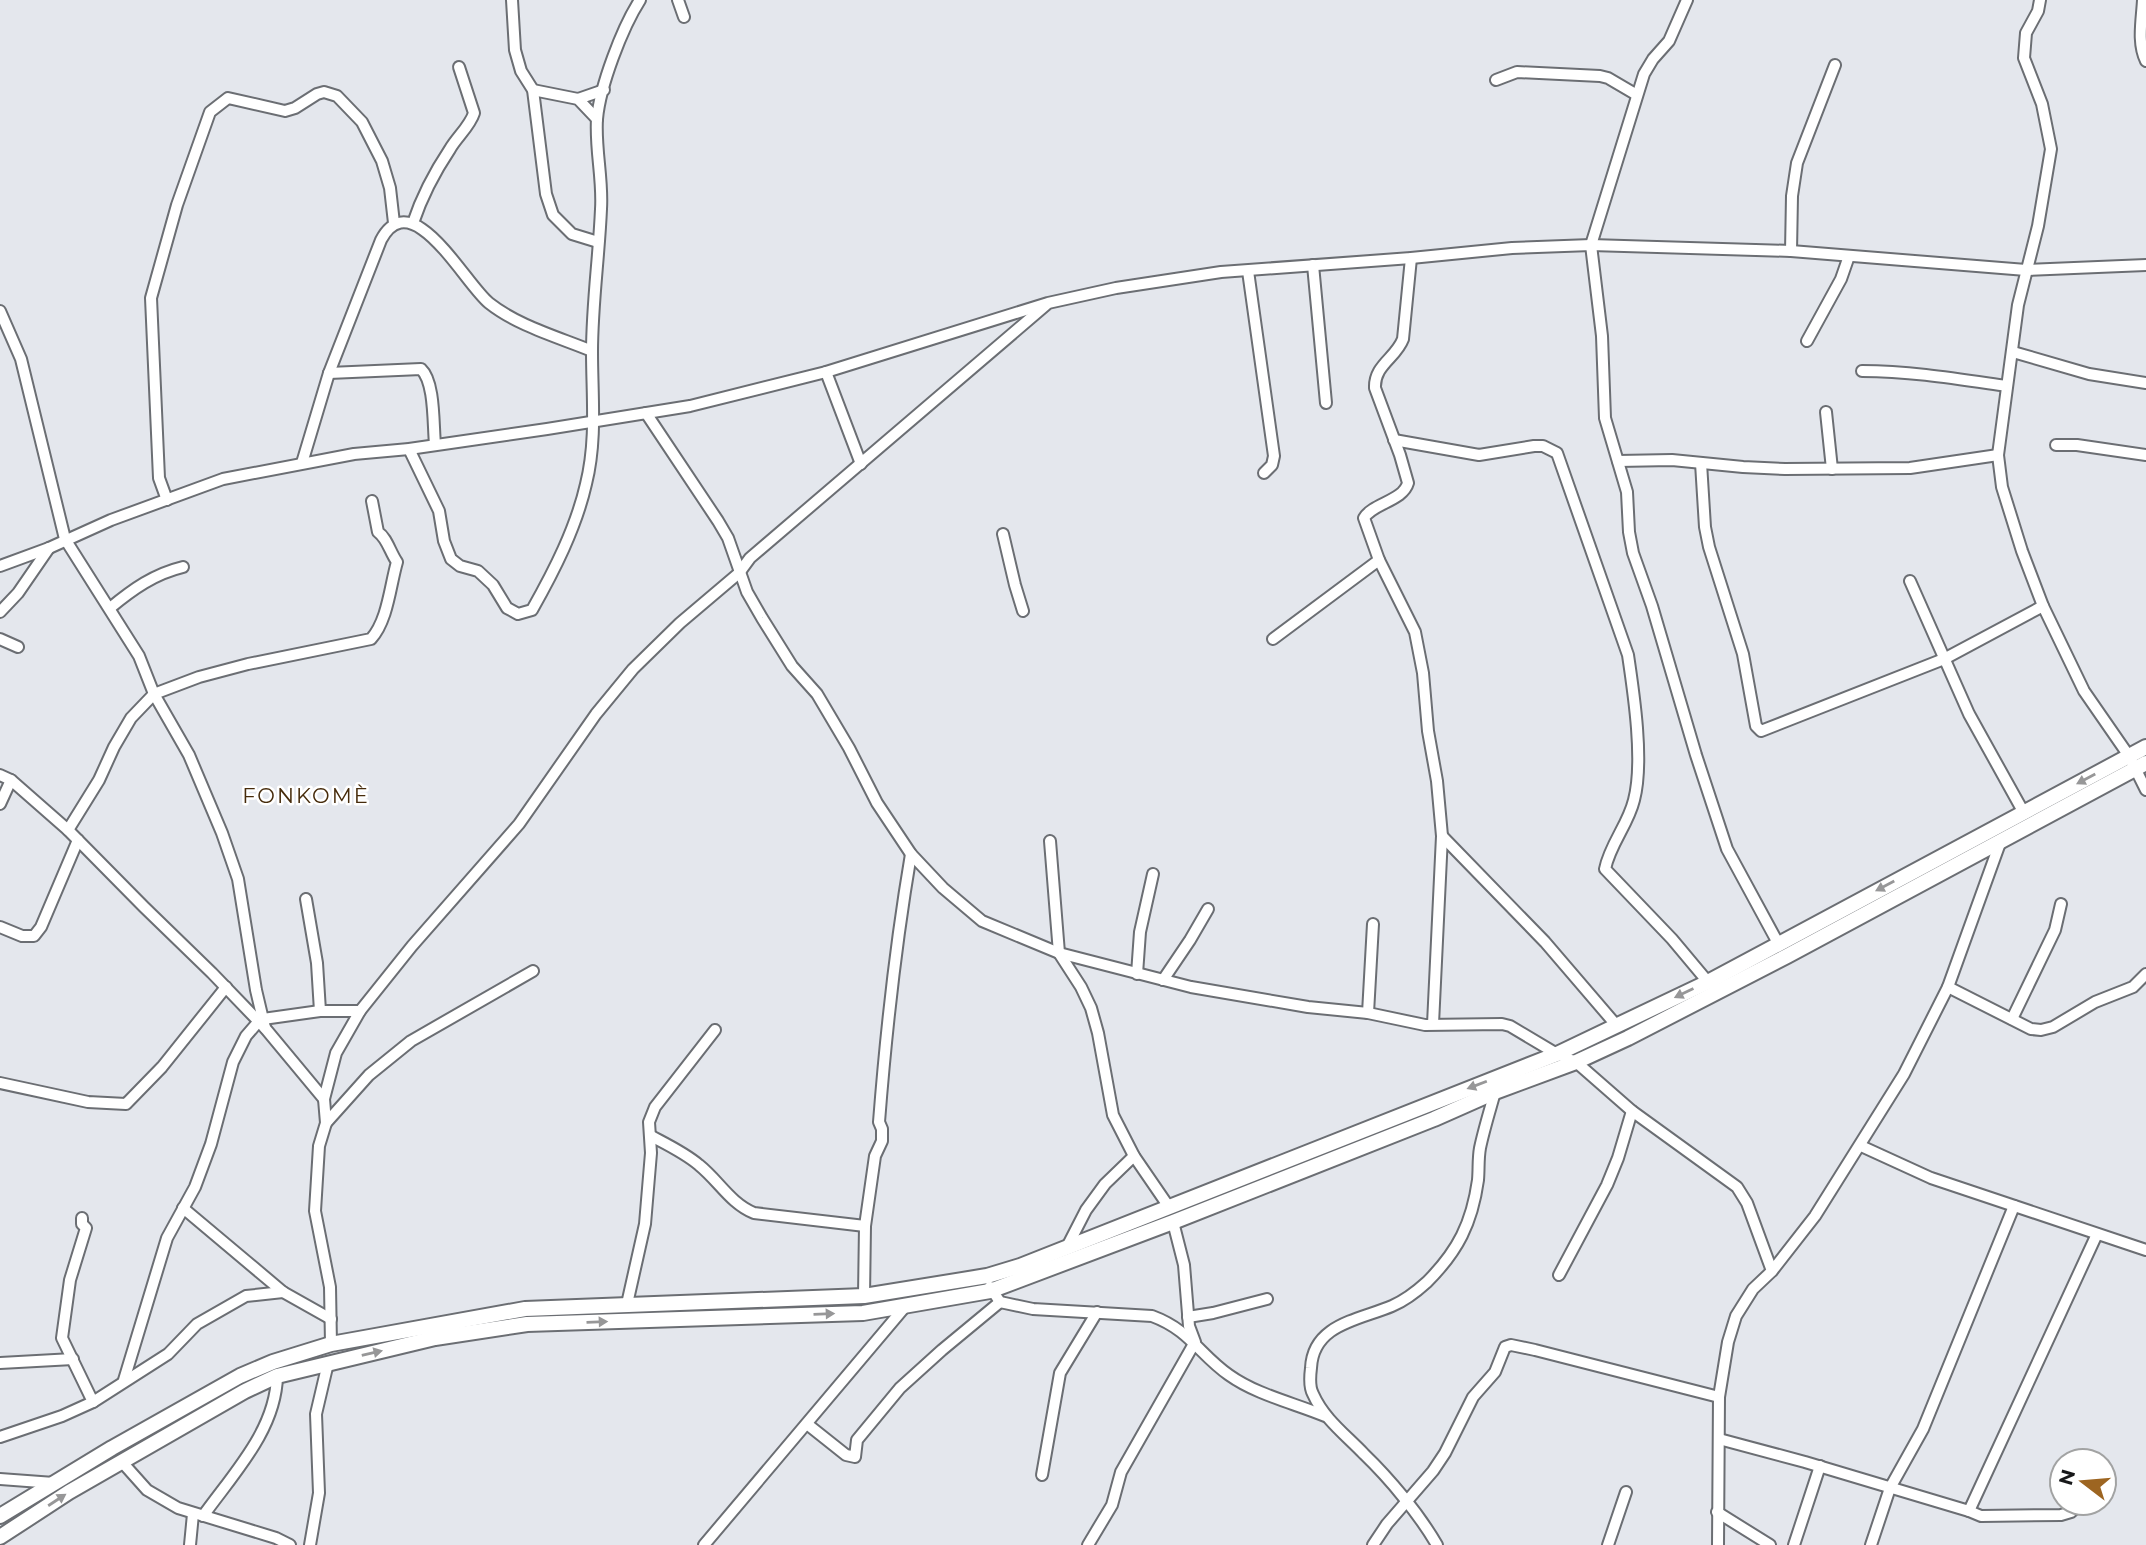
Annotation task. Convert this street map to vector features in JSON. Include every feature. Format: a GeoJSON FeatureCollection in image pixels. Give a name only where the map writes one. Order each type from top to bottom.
{"type":"FeatureCollection","features":[{"type":"Feature","properties":{"kind":"street"},"geometry":{"type":"LineString","coordinates":[[512,0],[514,50],[521,71],[533,90],[546,194],[553,215],[572,234],[598,242]]}},
{"type":"Feature","properties":{"kind":"street"},"geometry":{"type":"LineString","coordinates":[[409,449],[439,511],[444,541],[451,559],[460,566],[478,571],[493,585],[507,608],[518,614],[532,610],[574,525],[587,482],[594,422],[592,351],[601,207],[597,119],[627,21],[640,0]]}},
{"type":"Feature","properties":{"kind":"street"},"geometry":{"type":"LineString","coordinates":[[678,0],[684,17]]}},
{"type":"Feature","properties":{"kind":"street"},"geometry":{"type":"LineString","coordinates":[[1687,0],[1669,41],[1644,74],[1591,246],[1602,336],[1605,418],[1626,492],[1633,553],[1652,606],[1696,755],[1727,849],[1778,943]]}},
{"type":"Feature","properties":{"kind":"street"},"geometry":{"type":"LineString","coordinates":[[2040,0],[2038,11],[2026,33],[2024,58],[2042,104],[2051,149],[2042,206],[2018,305],[2006,386],[1998,455],[2002,487],[2043,606],[2084,691],[2137,763],[2146,790]]}},
{"type":"Feature","properties":{"kind":"street"},"geometry":{"type":"LineString","coordinates":[[2143,0],[2140,27],[2146,61]]}},
{"type":"Feature","properties":{"kind":"street"},"geometry":{"type":"LineString","coordinates":[[1791,251],[1792,196],[1797,163],[1835,65]]}},
{"type":"Feature","properties":{"kind":"street"},"geometry":{"type":"LineString","coordinates":[[413,223],[429,183],[457,138],[472,120],[474,113],[459,67]]}},
{"type":"Feature","properties":{"kind":"street"},"geometry":{"type":"LineString","coordinates":[[1496,80],[1517,72],[1600,76],[1637,95]]}},
{"type":"Feature","properties":{"kind":"street"},"geometry":{"type":"LineString","coordinates":[[533,90],[578,99],[604,90]]}},
{"type":"Feature","properties":{"kind":"street"},"geometry":{"type":"LineString","coordinates":[[167,500],[159,478],[151,298],[177,205],[210,113],[228,98],[285,111],[317,94],[324,92],[337,96],[362,122],[382,162],[390,188],[394,223]]}},
{"type":"Feature","properties":{"kind":"street"},"geometry":{"type":"LineString","coordinates":[[578,99],[597,119]]}},
{"type":"Feature","properties":{"kind":"street"},"geometry":{"type":"LineString","coordinates":[[302,463],[329,373],[381,240],[387,227],[394,223],[413,223],[442,246],[487,301],[509,316],[592,351]]}},
{"type":"Feature","properties":{"kind":"street"},"geometry":{"type":"LineString","coordinates":[[0,566],[223,479],[354,454],[409,449],[690,406],[826,373],[1048,303],[1116,288],[1221,272],[1512,248],[1591,246],[1791,251],[2026,270],[2146,265]]}},
{"type":"Feature","properties":{"kind":"street"},"geometry":{"type":"LineString","coordinates":[[1807,341],[1841,279],[1849,256]]}},
{"type":"Feature","properties":{"kind":"street"},"geometry":{"type":"LineString","coordinates":[[1411,258],[1403,339],[1400,347],[1376,372],[1374,379],[1408,483],[1406,489],[1368,512],[1364,518],[1379,560],[1415,632],[1427,731],[1437,781],[1442,836],[1433,1024]]}},
{"type":"Feature","properties":{"kind":"street"},"geometry":{"type":"LineString","coordinates":[[1313,265],[1326,403]]}},
{"type":"Feature","properties":{"kind":"street"},"geometry":{"type":"LineString","coordinates":[[1248,271],[1275,456],[1272,465],[1264,473]]}},
{"type":"Feature","properties":{"kind":"street"},"geometry":{"type":"LineString","coordinates":[[331,1344],[330,1287],[315,1211],[319,1146],[326,1123],[324,1098],[336,1053],[360,1011],[412,946],[519,824],[596,714],[633,669],[680,623],[739,573],[750,558],[1048,303]]}},
{"type":"Feature","properties":{"kind":"street"},"geometry":{"type":"LineString","coordinates":[[0,311],[21,359],[65,539],[139,656],[154,694],[189,755],[222,833],[238,879],[262,1023]]}},
{"type":"Feature","properties":{"kind":"street"},"geometry":{"type":"LineString","coordinates":[[2013,352],[2089,374],[2146,383]]}},
{"type":"Feature","properties":{"kind":"street"},"geometry":{"type":"LineString","coordinates":[[329,373],[421,369],[429,384],[435,444]]}},
{"type":"Feature","properties":{"kind":"street"},"geometry":{"type":"LineString","coordinates":[[1862,372],[1928,374],[2006,386]]}},
{"type":"Feature","properties":{"kind":"street"},"geometry":{"type":"LineString","coordinates":[[826,373],[861,464]]}},
{"type":"Feature","properties":{"kind":"street"},"geometry":{"type":"LineString","coordinates":[[646,412],[718,520],[728,538],[739,573],[762,618],[792,666],[817,694],[877,803],[911,854],[943,888],[982,921],[1059,953],[1191,987],[1424,1024],[1502,1024],[1520,1031],[1557,1054],[1576,1062],[1632,1111],[1737,1187],[1747,1203],[1772,1271]]}},
{"type":"Feature","properties":{"kind":"street"},"geometry":{"type":"LineString","coordinates":[[1826,412],[1832,469]]}},
{"type":"Feature","properties":{"kind":"street"},"geometry":{"type":"LineString","coordinates":[[1394,440],[1479,455],[1534,446],[1544,446],[1557,453],[1624,643],[1631,673],[1637,750],[1635,797],[1605,869],[1672,939],[1708,982]]}},
{"type":"Feature","properties":{"kind":"street"},"geometry":{"type":"LineString","coordinates":[[2056,445],[2077,445],[2146,455]]}},
{"type":"Feature","properties":{"kind":"street"},"geometry":{"type":"LineString","coordinates":[[1618,461],[1672,460],[1743,467],[1910,468],[1998,455]]}},
{"type":"Feature","properties":{"kind":"street"},"geometry":{"type":"LineString","coordinates":[[1701,463],[1709,547],[1743,654],[1759,730],[1769,730],[1944,659],[2043,606]]}},
{"type":"Feature","properties":{"kind":"street"},"geometry":{"type":"LineString","coordinates":[[68,830],[99,780],[131,718],[154,694],[200,677],[248,664],[371,639],[377,633],[397,562],[378,532],[372,501]]}},
{"type":"Feature","properties":{"kind":"street"},"geometry":{"type":"LineString","coordinates":[[1003,534],[1023,611]]}},
{"type":"Feature","properties":{"kind":"street"},"geometry":{"type":"LineString","coordinates":[[0,612],[18,593],[48,548]]}},
{"type":"Feature","properties":{"kind":"street"},"geometry":{"type":"LineString","coordinates":[[1273,639],[1379,560]]}},
{"type":"Feature","properties":{"kind":"street"},"geometry":{"type":"LineString","coordinates":[[110,608],[134,589],[163,572],[183,567]]}},
{"type":"Feature","properties":{"kind":"street"},"geometry":{"type":"LineString","coordinates":[[1910,581],[1969,714],[2024,813]]}},
{"type":"Feature","properties":{"kind":"street"},"geometry":{"type":"LineString","coordinates":[[0,639],[18,648]]}},
{"type":"Feature","properties":{"kind":"street"},"geometry":{"type":"LineString","coordinates":[[2,1538],[69,1492],[245,1391],[277,1376],[328,1363],[435,1338],[527,1324],[863,1313],[995,1297],[1173,1222],[1576,1062],[1718,992],[2000,843],[2137,763],[2146,747]]}},
{"type":"Feature","properties":{"kind":"street"},"geometry":{"type":"LineString","coordinates":[[0,1516],[240,1376],[272,1362],[331,1344],[525,1309],[864,1296],[987,1276],[1557,1054],[1708,982],[2024,813],[2137,763]]}},
{"type":"Feature","properties":{"kind":"street"},"geometry":{"type":"LineString","coordinates":[[0,775],[11,780],[68,830],[226,987],[262,1023],[324,1098]]}},
{"type":"Feature","properties":{"kind":"street"},"geometry":{"type":"LineString","coordinates":[[0,804],[11,780]]}},
{"type":"Feature","properties":{"kind":"street"},"geometry":{"type":"LineString","coordinates":[[1442,836],[1545,942],[1617,1026]]}},
{"type":"Feature","properties":{"kind":"street"},"geometry":{"type":"LineString","coordinates":[[0,927],[22,936],[34,936],[41,927],[78,840]]}},
{"type":"Feature","properties":{"kind":"street"},"geometry":{"type":"LineString","coordinates":[[1050,841],[1059,953],[1091,1008],[1114,1115],[1134,1156],[1169,1207]]}},
{"type":"Feature","properties":{"kind":"street"},"geometry":{"type":"LineString","coordinates":[[1718,1545],[1720,1397],[1728,1342],[1736,1316],[1753,1289],[1772,1271],[1815,1216],[1904,1074],[1948,987],[2000,843]]}},
{"type":"Feature","properties":{"kind":"street"},"geometry":{"type":"LineString","coordinates":[[864,1296],[865,1226],[875,1156],[882,1141],[879,1122],[884,1053],[911,854]]}},
{"type":"Feature","properties":{"kind":"street"},"geometry":{"type":"LineString","coordinates":[[1137,974],[1140,932],[1153,874]]}},
{"type":"Feature","properties":{"kind":"street"},"geometry":{"type":"LineString","coordinates":[[306,900],[317,963],[320,1011]]}},
{"type":"Feature","properties":{"kind":"street"},"geometry":{"type":"LineString","coordinates":[[2012,1019],[2055,930],[2061,904]]}},
{"type":"Feature","properties":{"kind":"street"},"geometry":{"type":"LineString","coordinates":[[1163,980],[1208,909]]}},
{"type":"Feature","properties":{"kind":"street"},"geometry":{"type":"LineString","coordinates":[[1368,1013],[1373,924]]}},
{"type":"Feature","properties":{"kind":"street"},"geometry":{"type":"LineString","coordinates":[[326,1123],[369,1075],[411,1041],[533,971]]}},
{"type":"Feature","properties":{"kind":"street"},"geometry":{"type":"LineString","coordinates":[[1948,987],[2031,1029],[2041,1030],[2053,1027],[2095,1002],[2133,987],[2146,974]]}},
{"type":"Feature","properties":{"kind":"street"},"geometry":{"type":"LineString","coordinates":[[0,1083],[88,1102],[125,1104],[162,1068],[226,987]]}},
{"type":"Feature","properties":{"kind":"street"},"geometry":{"type":"LineString","coordinates":[[124,1380],[167,1238],[195,1187],[211,1144],[238,1049],[262,1023],[320,1011],[360,1011]]}},
{"type":"Feature","properties":{"kind":"street"},"geometry":{"type":"LineString","coordinates":[[627,1304],[645,1224],[651,1136],[649,1122],[655,1107],[715,1030]]}},
{"type":"Feature","properties":{"kind":"street"},"geometry":{"type":"LineString","coordinates":[[1437,1545],[1386,1476],[1325,1416],[1311,1392],[1311,1358],[1321,1338],[1339,1324],[1354,1321],[1409,1298],[1454,1251],[1465,1233],[1474,1201],[1479,1152],[1495,1092]]}},
{"type":"Feature","properties":{"kind":"street"},"geometry":{"type":"LineString","coordinates":[[1559,1275],[1607,1185],[1632,1111]]}},
{"type":"Feature","properties":{"kind":"street"},"geometry":{"type":"LineString","coordinates":[[651,1136],[681,1152],[701,1167],[744,1209],[754,1213],[865,1226]]}},
{"type":"Feature","properties":{"kind":"street"},"geometry":{"type":"LineString","coordinates":[[1861,1146],[1930,1178],[2146,1250]]}},
{"type":"Feature","properties":{"kind":"street"},"geometry":{"type":"LineString","coordinates":[[1067,1247],[1086,1210],[1105,1184],[1134,1156]]}},
{"type":"Feature","properties":{"kind":"street"},"geometry":{"type":"LineString","coordinates":[[1871,1545],[1890,1488],[1923,1429],[2014,1206]]}},
{"type":"Feature","properties":{"kind":"street"},"geometry":{"type":"LineString","coordinates":[[183,1208],[283,1292],[331,1319]]}},
{"type":"Feature","properties":{"kind":"street"},"geometry":{"type":"LineString","coordinates":[[82,1218],[82,1224],[86,1228],[70,1280],[62,1338],[93,1402]]}},
{"type":"Feature","properties":{"kind":"street"},"geometry":{"type":"LineString","coordinates":[[1088,1545],[1112,1505],[1121,1472],[1195,1342],[1188,1317],[1184,1265],[1173,1222]]}},
{"type":"Feature","properties":{"kind":"street"},"geometry":{"type":"LineString","coordinates":[[1969,1511],[2097,1234]]}},
{"type":"Feature","properties":{"kind":"street"},"geometry":{"type":"LineString","coordinates":[[987,1276],[995,1297]]}},
{"type":"Feature","properties":{"kind":"street"},"geometry":{"type":"LineString","coordinates":[[0,1437],[62,1416],[93,1402],[168,1354],[197,1324],[246,1296],[283,1292]]}},
{"type":"Feature","properties":{"kind":"street"},"geometry":{"type":"LineString","coordinates":[[995,1297],[1034,1309],[1152,1316],[1182,1330],[1211,1360],[1246,1386],[1325,1416]]}},
{"type":"Feature","properties":{"kind":"street"},"geometry":{"type":"LineString","coordinates":[[807,1424],[846,1455],[855,1457],[857,1440],[900,1388],[995,1297]]}},
{"type":"Feature","properties":{"kind":"street"},"geometry":{"type":"LineString","coordinates":[[1188,1317],[1267,1299]]}},
{"type":"Feature","properties":{"kind":"street"},"geometry":{"type":"LineString","coordinates":[[709,1543],[904,1308]]}},
{"type":"Feature","properties":{"kind":"street"},"geometry":{"type":"LineString","coordinates":[[1042,1475],[1060,1373],[1097,1312]]}},
{"type":"Feature","properties":{"kind":"street"},"geometry":{"type":"LineString","coordinates":[[1373,1545],[1446,1453],[1474,1397],[1495,1372],[1505,1347],[1511,1345],[1535,1350],[1720,1397]]}},
{"type":"Feature","properties":{"kind":"street"},"geometry":{"type":"LineString","coordinates":[[0,1363],[73,1359]]}},
{"type":"Feature","properties":{"kind":"street"},"geometry":{"type":"LineString","coordinates":[[310,1545],[319,1493],[316,1414],[328,1363]]}},
{"type":"Feature","properties":{"kind":"street"},"geometry":{"type":"LineString","coordinates":[[190,1545],[198,1515],[260,1435],[277,1395],[277,1376]]}},
{"type":"Feature","properties":{"kind":"street"},"geometry":{"type":"LineString","coordinates":[[1719,1439],[1820,1466],[1981,1516],[2048,1515]]}},
{"type":"Feature","properties":{"kind":"street"},"geometry":{"type":"LineString","coordinates":[[122,1462],[147,1490],[198,1515],[276,1538],[290,1545]]}},
{"type":"Feature","properties":{"kind":"street"},"geometry":{"type":"LineString","coordinates":[[1794,1545],[1820,1466]]}},
{"type":"Feature","properties":{"kind":"street"},"geometry":{"type":"LineString","coordinates":[[0,1479],[54,1483]]}},
{"type":"Feature","properties":{"kind":"street"},"geometry":{"type":"LineString","coordinates":[[1608,1545],[1626,1492]]}},
{"type":"Feature","properties":{"kind":"street"},"geometry":{"type":"LineString","coordinates":[[1717,1512],[1770,1545]]}},
{"type":"Feature","properties":{"kind":"district","name":"FONKOMÈ"},"geometry":{"type":"Point","coordinates":[306,795]}}]}
